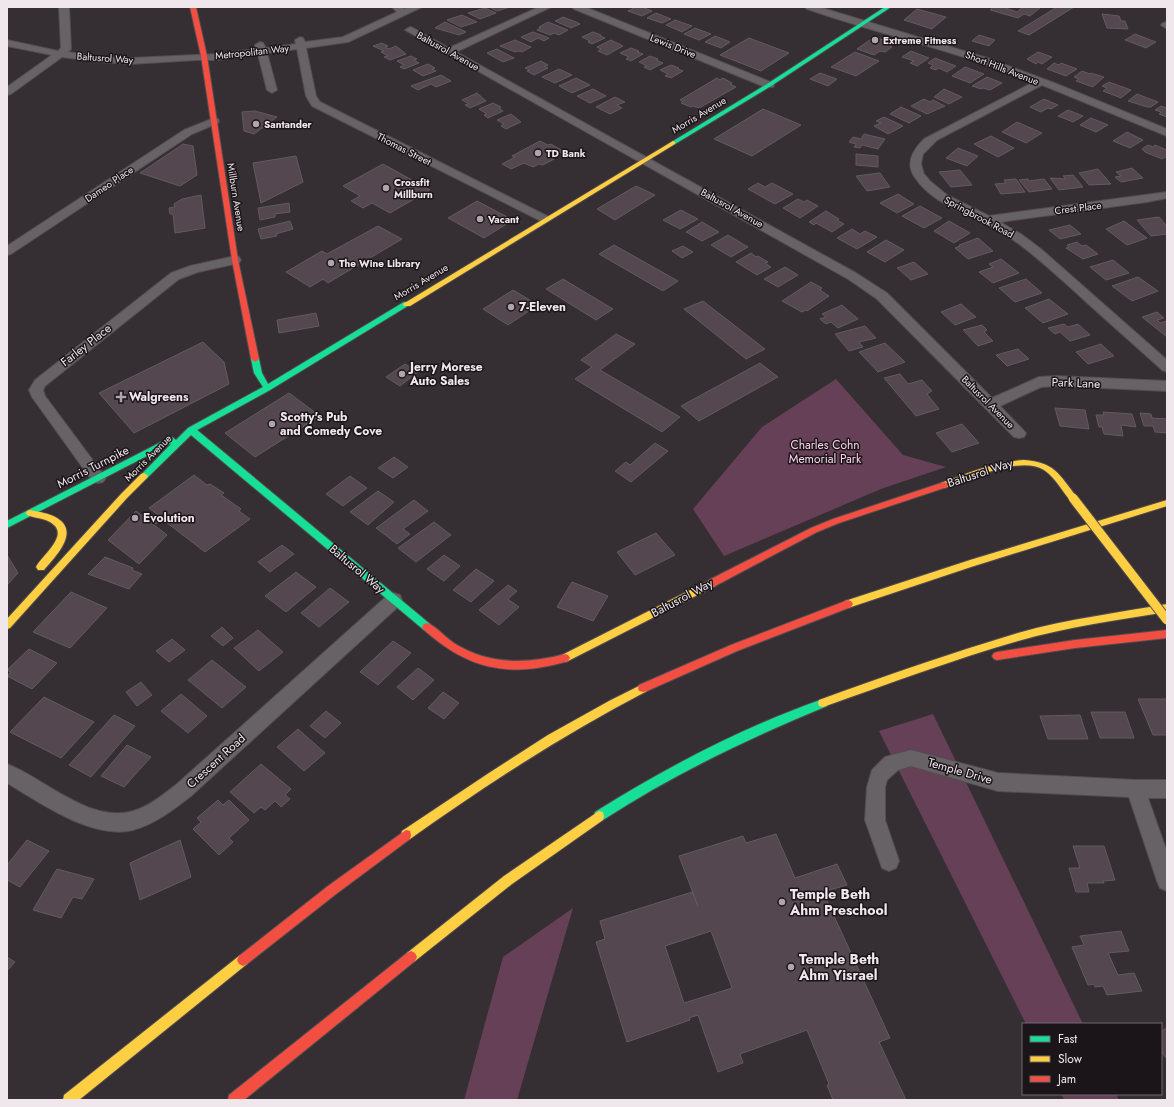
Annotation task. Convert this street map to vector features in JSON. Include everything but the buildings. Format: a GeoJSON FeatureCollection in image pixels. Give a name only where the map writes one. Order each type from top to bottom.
{"type":"FeatureCollection","features":[{"type":"Feature","properties":{"kind":"main road","name":"Millburn Avenue"},"geometry":{"type":"LineString","coordinates":[[193,7],[204,56],[235,260],[258,373],[267,388]]}},
{"type":"Feature","properties":{"kind":"main road","name":"Morris Avenue"},"geometry":{"type":"LineString","coordinates":[[7,625],[124,496],[191,430],[267,388],[769,85],[888,7]]}},
{"type":"Feature","properties":{"kind":"main road","name":"Morris Turnpike"},"geometry":{"type":"LineString","coordinates":[[7,526],[191,430]]}},
{"type":"Feature","properties":{"kind":"main road","name":"Baltusrol Way"},"geometry":{"type":"LineString","coordinates":[[191,430],[451,647],[471,658],[500,665],[530,666],[553,662],[577,653],[747,563],[814,530],[836,521],[1019,461],[1028,461],[1045,466],[1054,473],[1167,620]]}},
{"type":"Feature","properties":{"kind":"main road"},"geometry":{"type":"LineString","coordinates":[[69,1100],[318,901],[413,829],[489,778],[614,703],[687,668],[818,615],[962,565],[1167,503]]}},
{"type":"Feature","properties":{"kind":"main road"},"geometry":{"type":"LineString","coordinates":[[30,513],[58,522],[62,528],[63,536],[60,544],[36,572]]}},
{"type":"Feature","properties":{"kind":"main road"},"geometry":{"type":"LineString","coordinates":[[1127,515],[1167,514]]}},
{"type":"Feature","properties":{"kind":"main road"},"geometry":{"type":"LineString","coordinates":[[234,1100],[315,1036],[465,913],[534,860],[600,815],[667,774],[731,742],[864,687],[1018,637],[1088,622],[1167,608]]}},
{"type":"Feature","properties":{"kind":"main road"},"geometry":{"type":"LineString","coordinates":[[929,666],[1082,643],[1167,634]]}},
{"type":"Feature","properties":{"kind":"main road"},"geometry":{"type":"LineString","coordinates":[[263,1089],[315,1036]]}},
{"type":"Feature","properties":{"kind":"street"},"geometry":{"type":"LineString","coordinates":[[7,92],[66,49],[64,7]]}},
{"type":"Feature","properties":{"kind":"street","name":"Metropolitan Way"},"geometry":{"type":"LineString","coordinates":[[204,56],[217,58],[262,48],[302,43],[343,33],[362,33],[400,10],[417,7]]}},
{"type":"Feature","properties":{"kind":"street"},"geometry":{"type":"LineString","coordinates":[[449,51],[546,7]]}},
{"type":"Feature","properties":{"kind":"street","name":"Lewis Drive"},"geometry":{"type":"LineString","coordinates":[[577,7],[769,85]]}},
{"type":"Feature","properties":{"kind":"street","name":"Short Hills Avenue"},"geometry":{"type":"LineString","coordinates":[[810,7],[985,60],[1167,133]]}},
{"type":"Feature","properties":{"kind":"street","name":"Baltusrol Avenue"},"geometry":{"type":"LineString","coordinates":[[410,30],[852,276],[876,292],[904,318],[1019,433]]}},
{"type":"Feature","properties":{"kind":"street","name":"Baltusrol Way"},"geometry":{"type":"LineString","coordinates":[[7,43],[60,54],[102,60],[160,60],[204,56]]}},
{"type":"Feature","properties":{"kind":"street","name":"Thomas Street"},"geometry":{"type":"LineString","coordinates":[[302,43],[311,96],[316,104],[545,219]]}},
{"type":"Feature","properties":{"kind":"street"},"geometry":{"type":"LineString","coordinates":[[262,48],[272,90]]}},
{"type":"Feature","properties":{"kind":"street","name":"Springbrook Road"},"geometry":{"type":"LineString","coordinates":[[1041,82],[924,144],[918,152],[916,165],[919,174],[925,184],[941,197],[988,220],[1030,245],[1167,367]]}},
{"type":"Feature","properties":{"kind":"street","name":"Dameo Place"},"geometry":{"type":"LineString","coordinates":[[7,251],[188,132],[214,121]]}},
{"type":"Feature","properties":{"kind":"street","name":"Crest Place"},"geometry":{"type":"LineString","coordinates":[[988,220],[1167,195]]}},
{"type":"Feature","properties":{"kind":"street","name":"Farley Place"},"geometry":{"type":"LineString","coordinates":[[98,478],[39,397],[36,390],[40,383],[175,276],[194,269],[235,260]]}},
{"type":"Feature","properties":{"kind":"street","name":"Park Lane"},"geometry":{"type":"LineString","coordinates":[[991,404],[1039,382],[1056,381],[1167,386]]}},
{"type":"Feature","properties":{"kind":"street","name":"Crescent Road"},"geometry":{"type":"LineString","coordinates":[[7,773],[90,818],[107,822],[126,822],[158,810],[184,790],[394,600]]}},
{"type":"Feature","properties":{"kind":"street","name":"Temple Drive"},"geometry":{"type":"LineString","coordinates":[[889,861],[875,820],[875,799],[879,776],[892,763],[912,758],[998,782],[1136,790]]}},
{"type":"Feature","properties":{"kind":"street"},"geometry":{"type":"LineString","coordinates":[[1167,789],[1136,790],[1167,881]]}},
{"type":"Feature","properties":{"kind":"green space","name":"Charles Cohn Memorial Park"},"geometry":{"type":"Polygon","coordinates":[[[836,379],[903,455],[946,467],[881,489],[724,556],[693,509],[762,427],[836,379]]]}},
{"type":"Feature","properties":{"kind":"green space"},"geometry":{"type":"Polygon","coordinates":[[[933,714],[1083,1023],[1025,1023],[879,731],[933,714]]]}},
{"type":"Feature","properties":{"kind":"green space"},"geometry":{"type":"Polygon","coordinates":[[[573,908],[517,1100],[464,1100],[503,957],[573,908]]]}},
{"type":"Feature","properties":{"kind":"green space"},"geometry":{"type":"Polygon","coordinates":[[[1062,1095],[1116,1095],[1119,1100],[1064,1100],[1062,1095]]]}},
{"type":"Feature","properties":{"kind":"traffic: fast"},"geometry":{"type":"LineString","coordinates":[[673,143],[769,85],[888,7]]}},
{"type":"Feature","properties":{"kind":"traffic: fast"},"geometry":{"type":"LineString","coordinates":[[267,388],[407,304]]}},
{"type":"Feature","properties":{"kind":"traffic: fast"},"geometry":{"type":"LineString","coordinates":[[144,476],[191,430],[267,388],[258,373],[255,359]]}},
{"type":"Feature","properties":{"kind":"traffic: fast"},"geometry":{"type":"LineString","coordinates":[[191,430],[427,627]]}},
{"type":"Feature","properties":{"kind":"traffic: fast"},"geometry":{"type":"LineString","coordinates":[[7,525],[172,440]]}},
{"type":"Feature","properties":{"kind":"traffic: fast"},"geometry":{"type":"LineString","coordinates":[[599,816],[680,768],[736,740],[823,703]]}},
{"type":"Feature","properties":{"kind":"traffic: slow"},"geometry":{"type":"LineString","coordinates":[[407,304],[673,143]]}},
{"type":"Feature","properties":{"kind":"traffic: slow"},"geometry":{"type":"LineString","coordinates":[[944,485],[996,467],[1024,463],[1037,464],[1051,471],[1073,498]]}},
{"type":"Feature","properties":{"kind":"traffic: slow"},"geometry":{"type":"LineString","coordinates":[[7,625],[144,476]]}},
{"type":"Feature","properties":{"kind":"traffic: slow"},"geometry":{"type":"LineString","coordinates":[[1073,498],[1167,620]]}},
{"type":"Feature","properties":{"kind":"traffic: slow"},"geometry":{"type":"LineString","coordinates":[[848,604],[970,564],[1167,503]]}},
{"type":"Feature","properties":{"kind":"traffic: slow"},"geometry":{"type":"LineString","coordinates":[[30,513],[54,520],[60,525],[63,531],[59,544],[41,567]]}},
{"type":"Feature","properties":{"kind":"traffic: slow"},"geometry":{"type":"LineString","coordinates":[[565,658],[712,583]]}},
{"type":"Feature","properties":{"kind":"traffic: slow"},"geometry":{"type":"LineString","coordinates":[[823,703],[903,674],[1019,637],[1074,624],[1167,608]]}},
{"type":"Feature","properties":{"kind":"traffic: slow"},"geometry":{"type":"LineString","coordinates":[[406,835],[463,795],[522,757],[582,721],[643,688]]}},
{"type":"Feature","properties":{"kind":"traffic: slow"},"geometry":{"type":"LineString","coordinates":[[411,957],[508,880],[599,816]]}},
{"type":"Feature","properties":{"kind":"traffic: slow"},"geometry":{"type":"LineString","coordinates":[[69,1100],[243,960]]}},
{"type":"Feature","properties":{"kind":"traffic: jam"},"geometry":{"type":"LineString","coordinates":[[193,7],[204,56],[235,260],[255,359]]}},
{"type":"Feature","properties":{"kind":"traffic: jam"},"geometry":{"type":"LineString","coordinates":[[712,583],[814,530],[836,521],[944,485]]}},
{"type":"Feature","properties":{"kind":"traffic: jam"},"geometry":{"type":"LineString","coordinates":[[643,688],[734,648],[848,604]]}},
{"type":"Feature","properties":{"kind":"traffic: jam"},"geometry":{"type":"LineString","coordinates":[[427,627],[442,641],[453,648],[466,655],[494,664],[522,666],[551,662],[565,658]]}},
{"type":"Feature","properties":{"kind":"traffic: jam"},"geometry":{"type":"LineString","coordinates":[[997,656],[1075,644],[1167,634]]}},
{"type":"Feature","properties":{"kind":"traffic: jam"},"geometry":{"type":"LineString","coordinates":[[243,960],[332,890],[406,835]]}},
{"type":"Feature","properties":{"kind":"traffic: jam"},"geometry":{"type":"LineString","coordinates":[[234,1100],[411,957]]}},
{"type":"Feature","properties":{"kind":"place","name":"Extreme Fitness"},"geometry":{"type":"Point","coordinates":[875,40]}},
{"type":"Feature","properties":{"kind":"place","name":"Santander"},"geometry":{"type":"Point","coordinates":[256,124]}},
{"type":"Feature","properties":{"kind":"place","name":"TD Bank"},"geometry":{"type":"Point","coordinates":[538,153]}},
{"type":"Feature","properties":{"kind":"place","name":"Crossfit Millburn"},"geometry":{"type":"Point","coordinates":[386,188]}},
{"type":"Feature","properties":{"kind":"place","name":"Vacant"},"geometry":{"type":"Point","coordinates":[480,219]}},
{"type":"Feature","properties":{"kind":"place","name":"The Wine Library"},"geometry":{"type":"Point","coordinates":[331,263]}},
{"type":"Feature","properties":{"kind":"place","name":"7-Eleven"},"geometry":{"type":"Point","coordinates":[511,307]}},
{"type":"Feature","properties":{"kind":"place","name":"Jerry Morese Auto Sales"},"geometry":{"type":"Point","coordinates":[402,374]}},
{"type":"Feature","properties":{"kind":"place","name":"Walgreens"},"geometry":{"type":"Point","coordinates":[121,397]}},
{"type":"Feature","properties":{"kind":"place","name":"Scotty's Pub and Comedy Cove"},"geometry":{"type":"Point","coordinates":[272,424]}},
{"type":"Feature","properties":{"kind":"place","name":"Evolution"},"geometry":{"type":"Point","coordinates":[135,518]}},
{"type":"Feature","properties":{"kind":"place","name":"Temple Beth Ahm Preschool"},"geometry":{"type":"Point","coordinates":[782,902]}},
{"type":"Feature","properties":{"kind":"place","name":"Temple Beth Ahm Yisrael"},"geometry":{"type":"Point","coordinates":[791,967]}}]}
